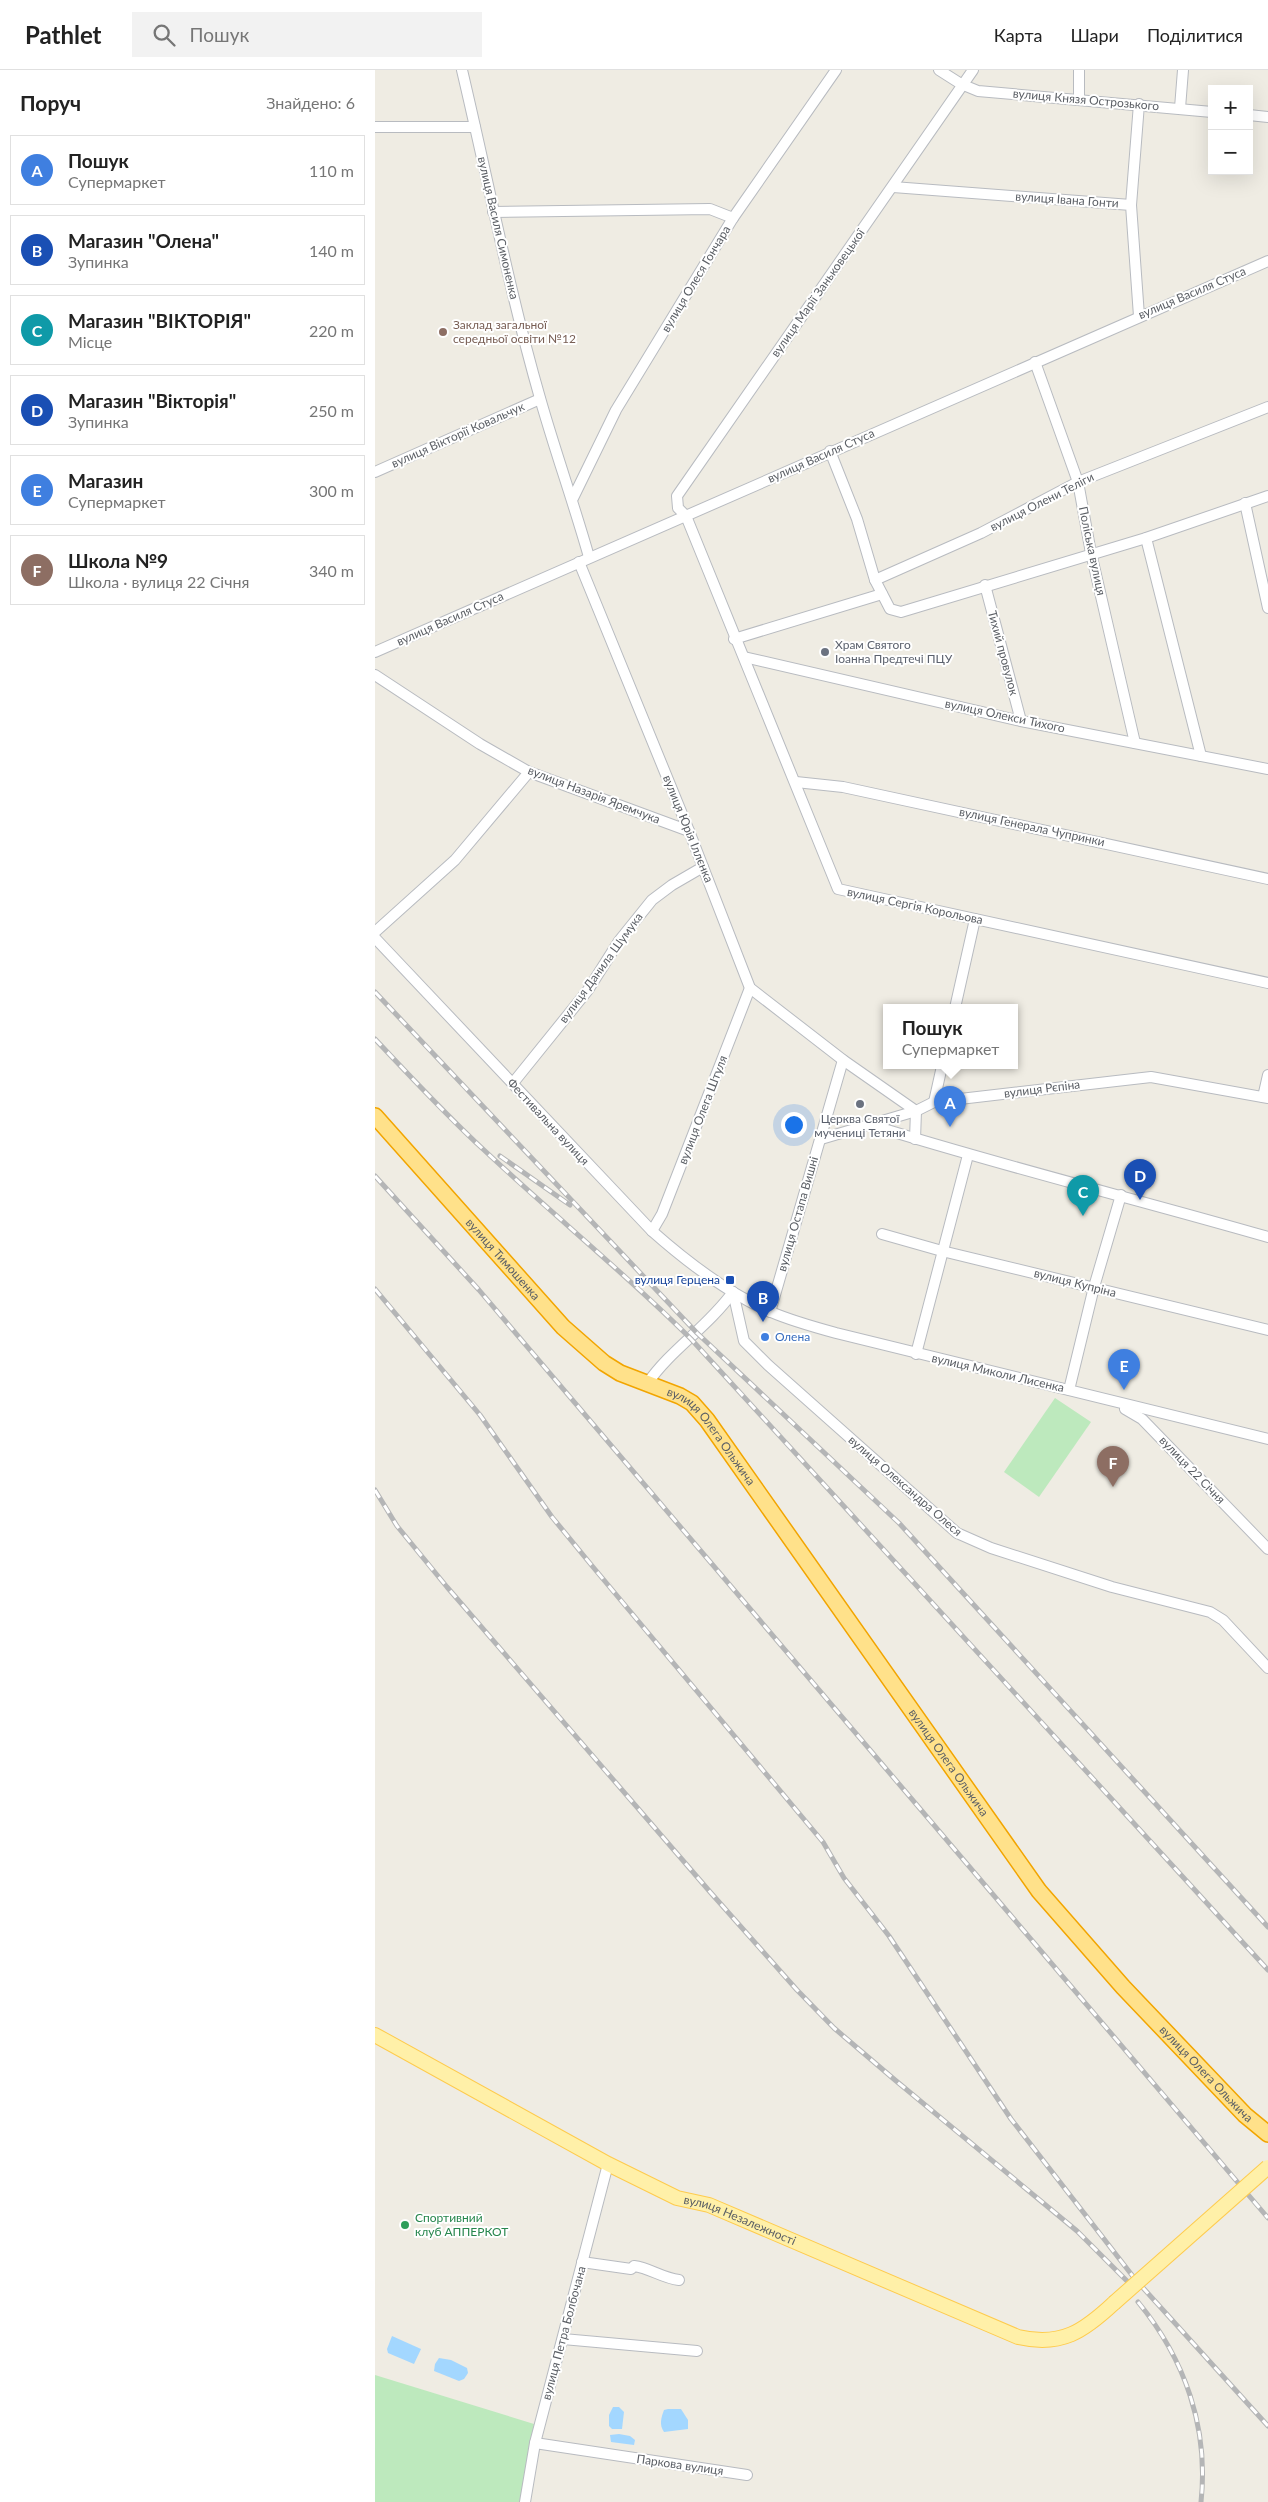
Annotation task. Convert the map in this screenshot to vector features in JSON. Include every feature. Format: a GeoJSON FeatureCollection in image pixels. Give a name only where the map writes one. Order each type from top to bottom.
{"type":"FeatureCollection","features":[{"type":"Feature","properties":{"kind":"highway","name":"вулиця Тимошенка"},"geometry":{"type":"LineString","coordinates":[[375,1116],[563,1327],[604,1363],[620,1373],[647,1384]]}},
{"type":"Feature","properties":{"kind":"highway","name":"вулиця Олега Ольжича"},"geometry":{"type":"LineString","coordinates":[[647,1384],[680,1396],[692,1404],[707,1420],[1039,1890],[1149,2014],[1245,2115],[1268,2134]]}},
{"type":"Feature","properties":{"kind":"main road","name":"вулиця Незалежності"},"geometry":{"type":"LineString","coordinates":[[375,2035],[608,2164],[677,2198],[709,2205],[1018,2337],[1048,2341],[1066,2337],[1081,2330],[1268,2167]]}},
{"type":"Feature","properties":{"kind":"street","name":"вулиця Василя Симоненка"},"geometry":{"type":"LineString","coordinates":[[462,70],[493,212],[540,399],[573,498],[584,560]]}},
{"type":"Feature","properties":{"kind":"street","name":"вулиця Олеся Гончара"},"geometry":{"type":"LineString","coordinates":[[573,498],[616,410],[733,218],[836,70]]}},
{"type":"Feature","properties":{"kind":"street","name":"вулиця Князя Острозького"},"geometry":{"type":"LineString","coordinates":[[939,70],[961,84],[978,91],[1208,112]]}},
{"type":"Feature","properties":{"kind":"street","name":"вулиця Марії Заньковецької"},"geometry":{"type":"LineString","coordinates":[[686,516],[678,508],[677,496],[893,187],[961,84],[973,70]]}},
{"type":"Feature","properties":{"kind":"street"},"geometry":{"type":"LineString","coordinates":[[1079,70],[1079,99]]}},
{"type":"Feature","properties":{"kind":"street"},"geometry":{"type":"LineString","coordinates":[[1180,108],[1183,70]]}},
{"type":"Feature","properties":{"kind":"street"},"geometry":{"type":"LineString","coordinates":[[1131,205],[1139,104]]}},
{"type":"Feature","properties":{"kind":"street"},"geometry":{"type":"LineString","coordinates":[[1253,115],[1268,117]]}},
{"type":"Feature","properties":{"kind":"street"},"geometry":{"type":"LineString","coordinates":[[375,127],[475,127]]}},
{"type":"Feature","properties":{"kind":"street","name":"вулиця Івана Гонти"},"geometry":{"type":"LineString","coordinates":[[893,187],[1131,205],[1139,316]]}},
{"type":"Feature","properties":{"kind":"street"},"geometry":{"type":"LineString","coordinates":[[493,212],[710,209],[733,218]]}},
{"type":"Feature","properties":{"kind":"street","name":"вулиця Василя Стуса"},"geometry":{"type":"LineString","coordinates":[[375,652],[1268,261]]}},
{"type":"Feature","properties":{"kind":"street","name":"Поліська вулиця"},"geometry":{"type":"LineString","coordinates":[[1035,362],[1078,482],[1091,553],[1135,743]]}},
{"type":"Feature","properties":{"kind":"street","name":"вулиця Вікторії Ковальчук"},"geometry":{"type":"LineString","coordinates":[[375,472],[540,399]]}},
{"type":"Feature","properties":{"kind":"street","name":"вулиця Олени Теліги"},"geometry":{"type":"LineString","coordinates":[[875,580],[981,533],[1078,482],[1268,407]]}},
{"type":"Feature","properties":{"kind":"street"},"geometry":{"type":"LineString","coordinates":[[831,451],[857,519],[875,580],[890,610],[901,612],[985,585],[1146,538],[1268,496]]}},
{"type":"Feature","properties":{"kind":"street"},"geometry":{"type":"LineString","coordinates":[[1245,503],[1268,608]]}},
{"type":"Feature","properties":{"kind":"street","name":"вулиця Сергія Корольова"},"geometry":{"type":"LineString","coordinates":[[686,516],[734,639],[744,657],[838,889],[1268,984]]}},
{"type":"Feature","properties":{"kind":"street"},"geometry":{"type":"LineString","coordinates":[[1146,538],[1201,756]]}},
{"type":"Feature","properties":{"kind":"street","name":"вулиця Юрія Іллєнка"},"geometry":{"type":"LineString","coordinates":[[584,560],[750,988]]}},
{"type":"Feature","properties":{"kind":"street","name":"Тихий провулок"},"geometry":{"type":"LineString","coordinates":[[985,585],[1021,721]]}},
{"type":"Feature","properties":{"kind":"street"},"geometry":{"type":"LineString","coordinates":[[734,639],[882,594]]}},
{"type":"Feature","properties":{"kind":"street","name":"вулиця Олекси Тихого"},"geometry":{"type":"LineString","coordinates":[[744,657],[1021,721],[1268,769]]}},
{"type":"Feature","properties":{"kind":"street","name":"вулиця Назарія Яремчука"},"geometry":{"type":"LineString","coordinates":[[375,675],[480,744],[529,772],[689,831]]}},
{"type":"Feature","properties":{"kind":"street"},"geometry":{"type":"LineString","coordinates":[[375,932],[455,860],[529,772]]}},
{"type":"Feature","properties":{"kind":"street","name":"вулиця Генерала Чупринки"},"geometry":{"type":"LineString","coordinates":[[796,782],[843,787],[1268,879]]}},
{"type":"Feature","properties":{"kind":"street","name":"вулиця Данила Шумука"},"geometry":{"type":"LineString","coordinates":[[513,1083],[588,990],[619,941],[652,900],[672,885],[703,867]]}},
{"type":"Feature","properties":{"kind":"street"},"geometry":{"type":"LineString","coordinates":[[956,1004],[975,919]]}},
{"type":"Feature","properties":{"kind":"street","name":"Фестивальна вулиця"},"geometry":{"type":"LineString","coordinates":[[375,938],[651,1231],[687,1260],[733,1292]]}},
{"type":"Feature","properties":{"kind":"street"},"geometry":{"type":"LineString","coordinates":[[750,988],[843,1060],[916,1111],[915,1139]]}},
{"type":"Feature","properties":{"kind":"street","name":"вулиця Олега Штуля"},"geometry":{"type":"LineString","coordinates":[[651,1231],[663,1214],[750,988]]}},
{"type":"Feature","properties":{"kind":"street","name":"вулиця Остапа Вишні"},"geometry":{"type":"LineString","coordinates":[[770,1312],[843,1060]]}},
{"type":"Feature","properties":{"kind":"street"},"geometry":{"type":"LineString","coordinates":[[934,1102],[941,1069]]}},
{"type":"Feature","properties":{"kind":"street"},"geometry":{"type":"LineString","coordinates":[[1265,1098],[1268,1075]]}},
{"type":"Feature","properties":{"kind":"street","name":"вулиця Рєпіна"},"geometry":{"type":"LineString","coordinates":[[821,1139],[916,1111],[934,1102],[1151,1077],[1265,1098]]}},
{"type":"Feature","properties":{"kind":"street"},"geometry":{"type":"LineString","coordinates":[[871,1125],[968,1155],[1121,1195],[1268,1237]]}},
{"type":"Feature","properties":{"kind":"street"},"geometry":{"type":"LineString","coordinates":[[917,1354],[968,1155]]}},
{"type":"Feature","properties":{"kind":"street"},"geometry":{"type":"LineString","coordinates":[[1069,1390],[1094,1287],[1121,1195]]}},
{"type":"Feature","properties":{"kind":"street","name":"вулиця Купріна"},"geometry":{"type":"LineString","coordinates":[[882,1234],[942,1251],[1268,1330]]}},
{"type":"Feature","properties":{"kind":"street"},"geometry":{"type":"LineString","coordinates":[[647,1384],[665,1362],[714,1317],[733,1292]]}},
{"type":"Feature","properties":{"kind":"street","name":"вулиця Миколи Лисенка"},"geometry":{"type":"LineString","coordinates":[[733,1292],[770,1312],[836,1333],[1268,1439]]}},
{"type":"Feature","properties":{"kind":"street","name":"вулиця Олександра Олеся"},"geometry":{"type":"LineString","coordinates":[[733,1292],[744,1341],[775,1372],[957,1533],[991,1548],[1103,1584],[1210,1612],[1223,1620],[1268,1668]]}},
{"type":"Feature","properties":{"kind":"street","name":"вулиця 22 Січня"},"geometry":{"type":"LineString","coordinates":[[1108,1401],[1142,1419],[1268,1549]]}},
{"type":"Feature","properties":{"kind":"street","name":"вулиця Петра Болбочана"},"geometry":{"type":"LineString","coordinates":[[525,2502],[535,2443],[608,2164]]}},
{"type":"Feature","properties":{"kind":"street"},"geometry":{"type":"LineString","coordinates":[[582,2262],[631,2268],[634,2266],[647,2267],[667,2278],[679,2280]]}},
{"type":"Feature","properties":{"kind":"street"},"geometry":{"type":"LineString","coordinates":[[563,2339],[697,2351]]}},
{"type":"Feature","properties":{"kind":"street","name":"Паркова вулиця"},"geometry":{"type":"LineString","coordinates":[[535,2443],[747,2475]]}},
{"type":"Feature","properties":{"kind":"green space"},"geometry":{"type":"Polygon","coordinates":[[[1055,1398],[1091,1422],[1039,1497],[1004,1472],[1055,1398]]]}},
{"type":"Feature","properties":{"kind":"green space"},"geometry":{"type":"Polygon","coordinates":[[[375,2375],[534,2424],[520,2502],[375,2502],[375,2375]]]}},
{"type":"Feature","properties":{"kind":"water"},"geometry":{"type":"Polygon","coordinates":[[[392,2336],[421,2349],[414,2364],[388,2353],[387,2349],[392,2336]]]}},
{"type":"Feature","properties":{"kind":"water"},"geometry":{"type":"Polygon","coordinates":[[[439,2358],[451,2360],[467,2368],[468,2373],[464,2379],[459,2381],[434,2371],[435,2364],[439,2358]]]}},
{"type":"Feature","properties":{"kind":"water"},"geometry":{"type":"Polygon","coordinates":[[[613,2407],[619,2407],[624,2412],[622,2429],[612,2429],[609,2426],[609,2415],[613,2407]]]}},
{"type":"Feature","properties":{"kind":"water"},"geometry":{"type":"Polygon","coordinates":[[[681,2409],[688,2420],[688,2429],[664,2432],[661,2427],[661,2419],[664,2410],[681,2409]]]}},
{"type":"Feature","properties":{"kind":"water"},"geometry":{"type":"Polygon","coordinates":[[[610,2435],[630,2436],[635,2440],[634,2445],[611,2442],[610,2435]]]}},
{"type":"Feature","properties":{"kind":"railway"},"geometry":{"type":"LineString","coordinates":[[375,992],[697,1333],[899,1523],[1268,1927]]}},
{"type":"Feature","properties":{"kind":"railway"},"geometry":{"type":"LineString","coordinates":[[375,1039],[470,1137],[691,1339],[1268,1970]]}},
{"type":"Feature","properties":{"kind":"railway"},"geometry":{"type":"LineString","coordinates":[[500,1156],[570,1205]]}},
{"type":"Feature","properties":{"kind":"railway"},"geometry":{"type":"LineString","coordinates":[[375,1176],[479,1290],[1268,2218]]}},
{"type":"Feature","properties":{"kind":"railway"},"geometry":{"type":"LineString","coordinates":[[375,1289],[480,1415],[552,1517],[823,1842],[844,1878],[889,1936],[1011,2119],[1135,2279],[1268,2426]]}},
{"type":"Feature","properties":{"kind":"railway"},"geometry":{"type":"LineString","coordinates":[[375,1490],[397,1526],[447,1587],[797,1990],[834,2028],[1077,2231],[1135,2289]]}},
{"type":"Feature","properties":{"kind":"railway"},"geometry":{"type":"LineString","coordinates":[[1138,2302],[1155,2324],[1169,2347],[1181,2371],[1190,2396],[1197,2421],[1201,2448],[1203,2474],[1201,2502]]}},
{"type":"Feature","properties":{"kind":"place","name":"Заклад загальної середньої освіти №12"},"geometry":{"type":"Point","coordinates":[443,332]}},
{"type":"Feature","properties":{"kind":"place","name":"Храм Святого Іоанна Предтечі ПЦУ"},"geometry":{"type":"Point","coordinates":[825,652]}},
{"type":"Feature","properties":{"kind":"place","name":"Церква Святої мучениці Тетяни"},"geometry":{"type":"Point","coordinates":[860,1104]}},
{"type":"Feature","properties":{"kind":"place","name":"Пошук"},"geometry":{"type":"Point","coordinates":[950,1127]}},
{"type":"Feature","properties":{"kind":"place","name":"Магазин \"Вікторія\""},"geometry":{"type":"Point","coordinates":[1140,1200]}},
{"type":"Feature","properties":{"kind":"place","name":"Магазин \"ВІКТОРІЯ\""},"geometry":{"type":"Point","coordinates":[1083,1216]}},
{"type":"Feature","properties":{"kind":"place","name":"вулиця Герцена"},"geometry":{"type":"Point","coordinates":[730,1280]}},
{"type":"Feature","properties":{"kind":"place","name":"Магазин \"Олена\""},"geometry":{"type":"Point","coordinates":[763,1322]}},
{"type":"Feature","properties":{"kind":"place","name":"Олена"},"geometry":{"type":"Point","coordinates":[765,1337]}},
{"type":"Feature","properties":{"kind":"place","name":"Магазин"},"geometry":{"type":"Point","coordinates":[1124,1390]}},
{"type":"Feature","properties":{"kind":"place","name":"Школа №9"},"geometry":{"type":"Point","coordinates":[1113,1487]}},
{"type":"Feature","properties":{"kind":"place","name":"Спортивний клуб АППЕРКОТ"},"geometry":{"type":"Point","coordinates":[405,2225]}}]}
